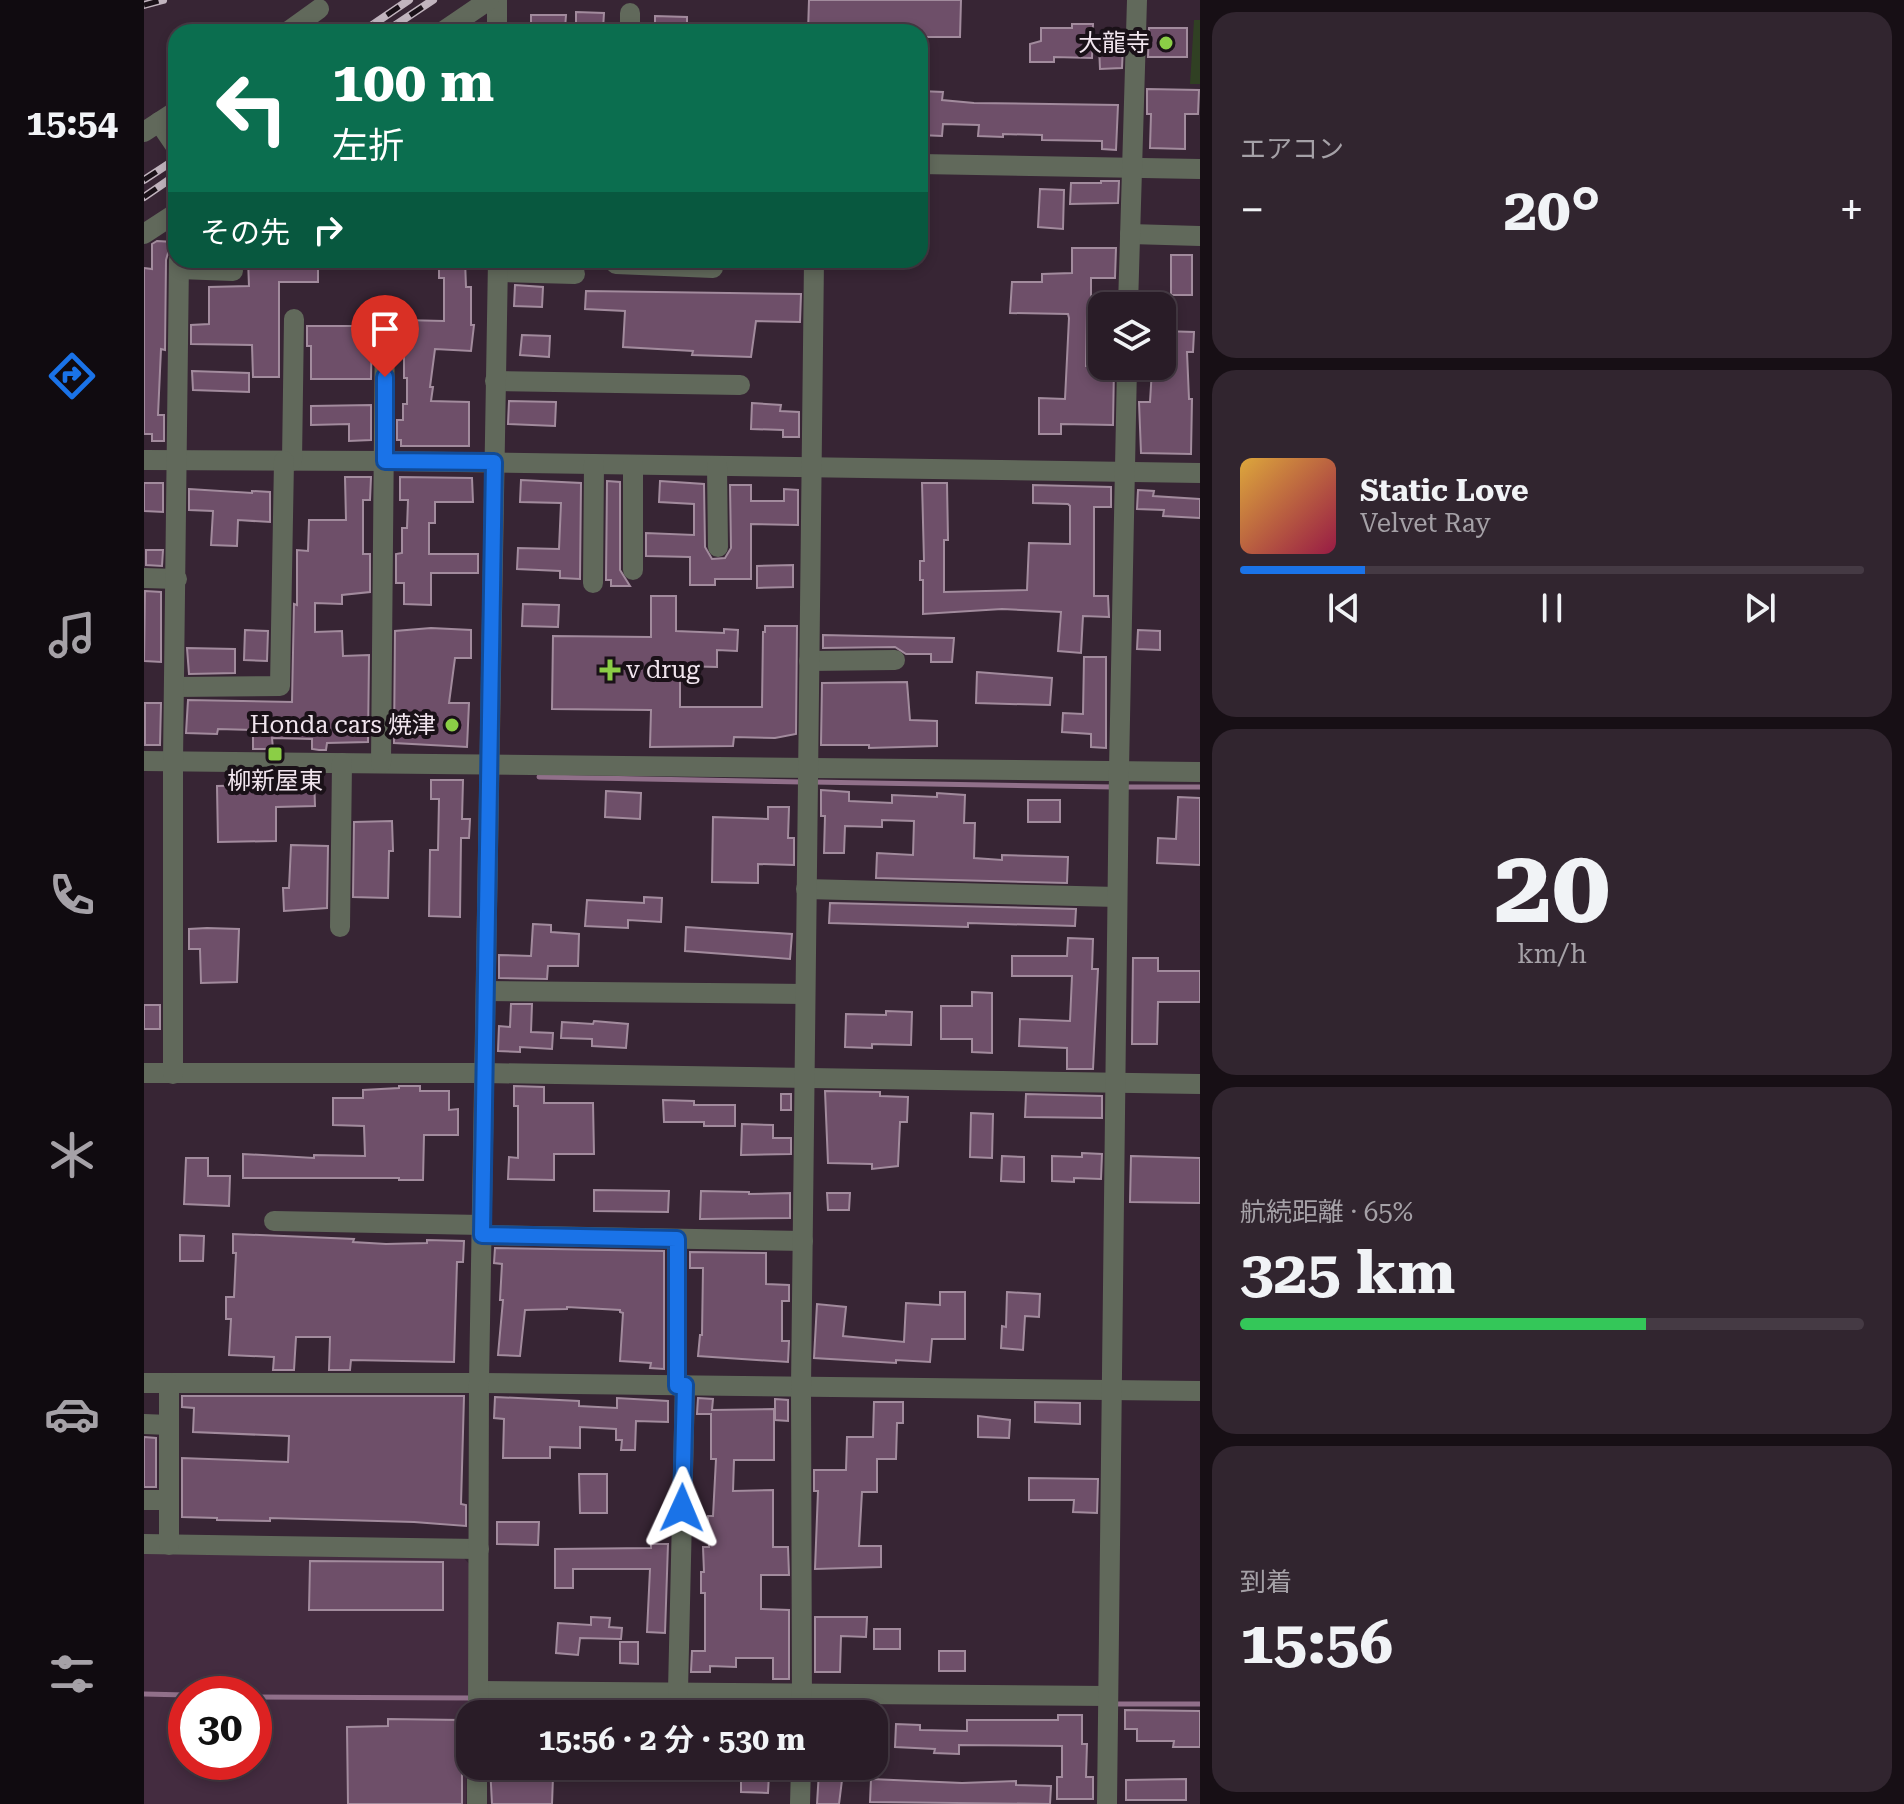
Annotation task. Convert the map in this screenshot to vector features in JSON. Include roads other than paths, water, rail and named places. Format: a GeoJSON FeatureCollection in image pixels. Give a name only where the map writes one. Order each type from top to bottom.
{"type":"FeatureCollection","features":[{"type":"Feature","properties":{"kind":"street"},"geometry":{"type":"LineString","coordinates":[[454,24],[489,0]]}},
{"type":"Feature","properties":{"kind":"street"},"geometry":{"type":"LineString","coordinates":[[497,0],[497,24]]}},
{"type":"Feature","properties":{"kind":"street"},"geometry":{"type":"LineString","coordinates":[[1128,292],[1137,0]]}},
{"type":"Feature","properties":{"kind":"street"},"geometry":{"type":"LineString","coordinates":[[298,24],[319,9]]}},
{"type":"Feature","properties":{"kind":"street"},"geometry":{"type":"LineString","coordinates":[[928,164],[1200,169]]}},
{"type":"Feature","properties":{"kind":"street"},"geometry":{"type":"LineString","coordinates":[[144,234],[168,218]]}},
{"type":"Feature","properties":{"kind":"street"},"geometry":{"type":"LineString","coordinates":[[1130,234],[1200,236]]}},
{"type":"Feature","properties":{"kind":"street"},"geometry":{"type":"LineString","coordinates":[[173,1074],[179,268]]}},
{"type":"Feature","properties":{"kind":"street"},"geometry":{"type":"LineString","coordinates":[[206,268],[233,271]]}},
{"type":"Feature","properties":{"kind":"street"},"geometry":{"type":"LineString","coordinates":[[479,1700],[479,1383],[498,268]]}},
{"type":"Feature","properties":{"kind":"street"},"geometry":{"type":"LineString","coordinates":[[517,268],[575,274]]}},
{"type":"Feature","properties":{"kind":"street"},"geometry":{"type":"LineString","coordinates":[[802,1700],[801,1387],[814,268]]}},
{"type":"Feature","properties":{"kind":"street"},"geometry":{"type":"LineString","coordinates":[[175,687],[280,686],[294,319]]}},
{"type":"Feature","properties":{"kind":"street"},"geometry":{"type":"LineString","coordinates":[[381,763],[385,321]]}},
{"type":"Feature","properties":{"kind":"street"},"geometry":{"type":"LineString","coordinates":[[1107,1804],[1117,897],[1127,380]]}},
{"type":"Feature","properties":{"kind":"street"},"geometry":{"type":"LineString","coordinates":[[495,381],[740,385]]}},
{"type":"Feature","properties":{"kind":"street"},"geometry":{"type":"LineString","coordinates":[[144,460],[1200,473]]}},
{"type":"Feature","properties":{"kind":"street"},"geometry":{"type":"LineString","coordinates":[[593,583],[594,464]]}},
{"type":"Feature","properties":{"kind":"street"},"geometry":{"type":"LineString","coordinates":[[633,465],[633,570]]}},
{"type":"Feature","properties":{"kind":"street"},"geometry":{"type":"LineString","coordinates":[[717,466],[718,547]]}},
{"type":"Feature","properties":{"kind":"street"},"geometry":{"type":"LineString","coordinates":[[144,578],[177,579]]}},
{"type":"Feature","properties":{"kind":"street"},"geometry":{"type":"LineString","coordinates":[[809,661],[895,660]]}},
{"type":"Feature","properties":{"kind":"street"},"geometry":{"type":"LineString","coordinates":[[144,761],[1200,772]]}},
{"type":"Feature","properties":{"kind":"street"},"geometry":{"type":"LineString","coordinates":[[340,927],[342,763]]}},
{"type":"Feature","properties":{"kind":"street"},"geometry":{"type":"LineString","coordinates":[[806,889],[1117,897]]}},
{"type":"Feature","properties":{"kind":"street"},"geometry":{"type":"LineString","coordinates":[[486,991],[805,994]]}},
{"type":"Feature","properties":{"kind":"street"},"geometry":{"type":"LineString","coordinates":[[144,1073],[485,1073],[1200,1084]]}},
{"type":"Feature","properties":{"kind":"street"},"geometry":{"type":"LineString","coordinates":[[274,1221],[677,1239],[803,1241]]}},
{"type":"Feature","properties":{"kind":"street"},"geometry":{"type":"LineString","coordinates":[[677,1239],[681,1386],[678,1691]]}},
{"type":"Feature","properties":{"kind":"street"},"geometry":{"type":"LineString","coordinates":[[144,1383],[479,1383],[1200,1391]]}},
{"type":"Feature","properties":{"kind":"street"},"geometry":{"type":"LineString","coordinates":[[169,1383],[169,1545]]}},
{"type":"Feature","properties":{"kind":"street"},"geometry":{"type":"LineString","coordinates":[[144,1424],[169,1425]]}},
{"type":"Feature","properties":{"kind":"street"},"geometry":{"type":"LineString","coordinates":[[144,1500],[169,1500]]}},
{"type":"Feature","properties":{"kind":"street"},"geometry":{"type":"LineString","coordinates":[[144,1544],[479,1549]]}},
{"type":"Feature","properties":{"kind":"street"},"geometry":{"type":"LineString","coordinates":[[479,1691],[1107,1696]]}},
{"type":"Feature","properties":{"kind":"street"},"geometry":{"type":"LineString","coordinates":[[477,1780],[477,1804]]}},
{"type":"Feature","properties":{"kind":"street"},"geometry":{"type":"LineString","coordinates":[[800,1804],[801,1780]]}},
{"type":"Feature","properties":{"kind":"waterway"},"geometry":{"type":"LineString","coordinates":[[539,777],[802,782]]}},
{"type":"Feature","properties":{"kind":"waterway"},"geometry":{"type":"LineString","coordinates":[[812,782],[1114,787]]}},
{"type":"Feature","properties":{"kind":"waterway"},"geometry":{"type":"LineString","coordinates":[[1124,787],[1200,787]]}},
{"type":"Feature","properties":{"kind":"waterway"},"geometry":{"type":"LineString","coordinates":[[144,1694],[168,1695]]}},
{"type":"Feature","properties":{"kind":"waterway"},"geometry":{"type":"LineString","coordinates":[[272,1697],[473,1698]]}},
{"type":"Feature","properties":{"kind":"waterway"},"geometry":{"type":"LineString","coordinates":[[1115,1704],[1200,1704]]}},
{"type":"Feature","properties":{"kind":"railway"},"geometry":{"type":"LineString","coordinates":[[144,5],[163,0]]}},
{"type":"Feature","properties":{"kind":"railway"},"geometry":{"type":"LineString","coordinates":[[374,24],[409,0]]}},
{"type":"Feature","properties":{"kind":"railway"},"geometry":{"type":"LineString","coordinates":[[397,24],[433,0]]}},
{"type":"Feature","properties":{"kind":"railway"},"geometry":{"type":"LineString","coordinates":[[144,180],[168,164]]}},
{"type":"Feature","properties":{"kind":"railway"},"geometry":{"type":"LineString","coordinates":[[144,197],[168,180]]}},
{"type":"Feature","properties":{"kind":"place","name":"大龍寺"},"geometry":{"type":"Point","coordinates":[1166,43]}},
{"type":"Feature","properties":{"kind":"place","name":"v drug"},"geometry":{"type":"Point","coordinates":[610,670]}},
{"type":"Feature","properties":{"kind":"place","name":"Honda cars 焼津"},"geometry":{"type":"Point","coordinates":[452,725]}},
{"type":"Feature","properties":{"kind":"place","name":"柳新屋東"},"geometry":{"type":"Point","coordinates":[275,754]}}]}
